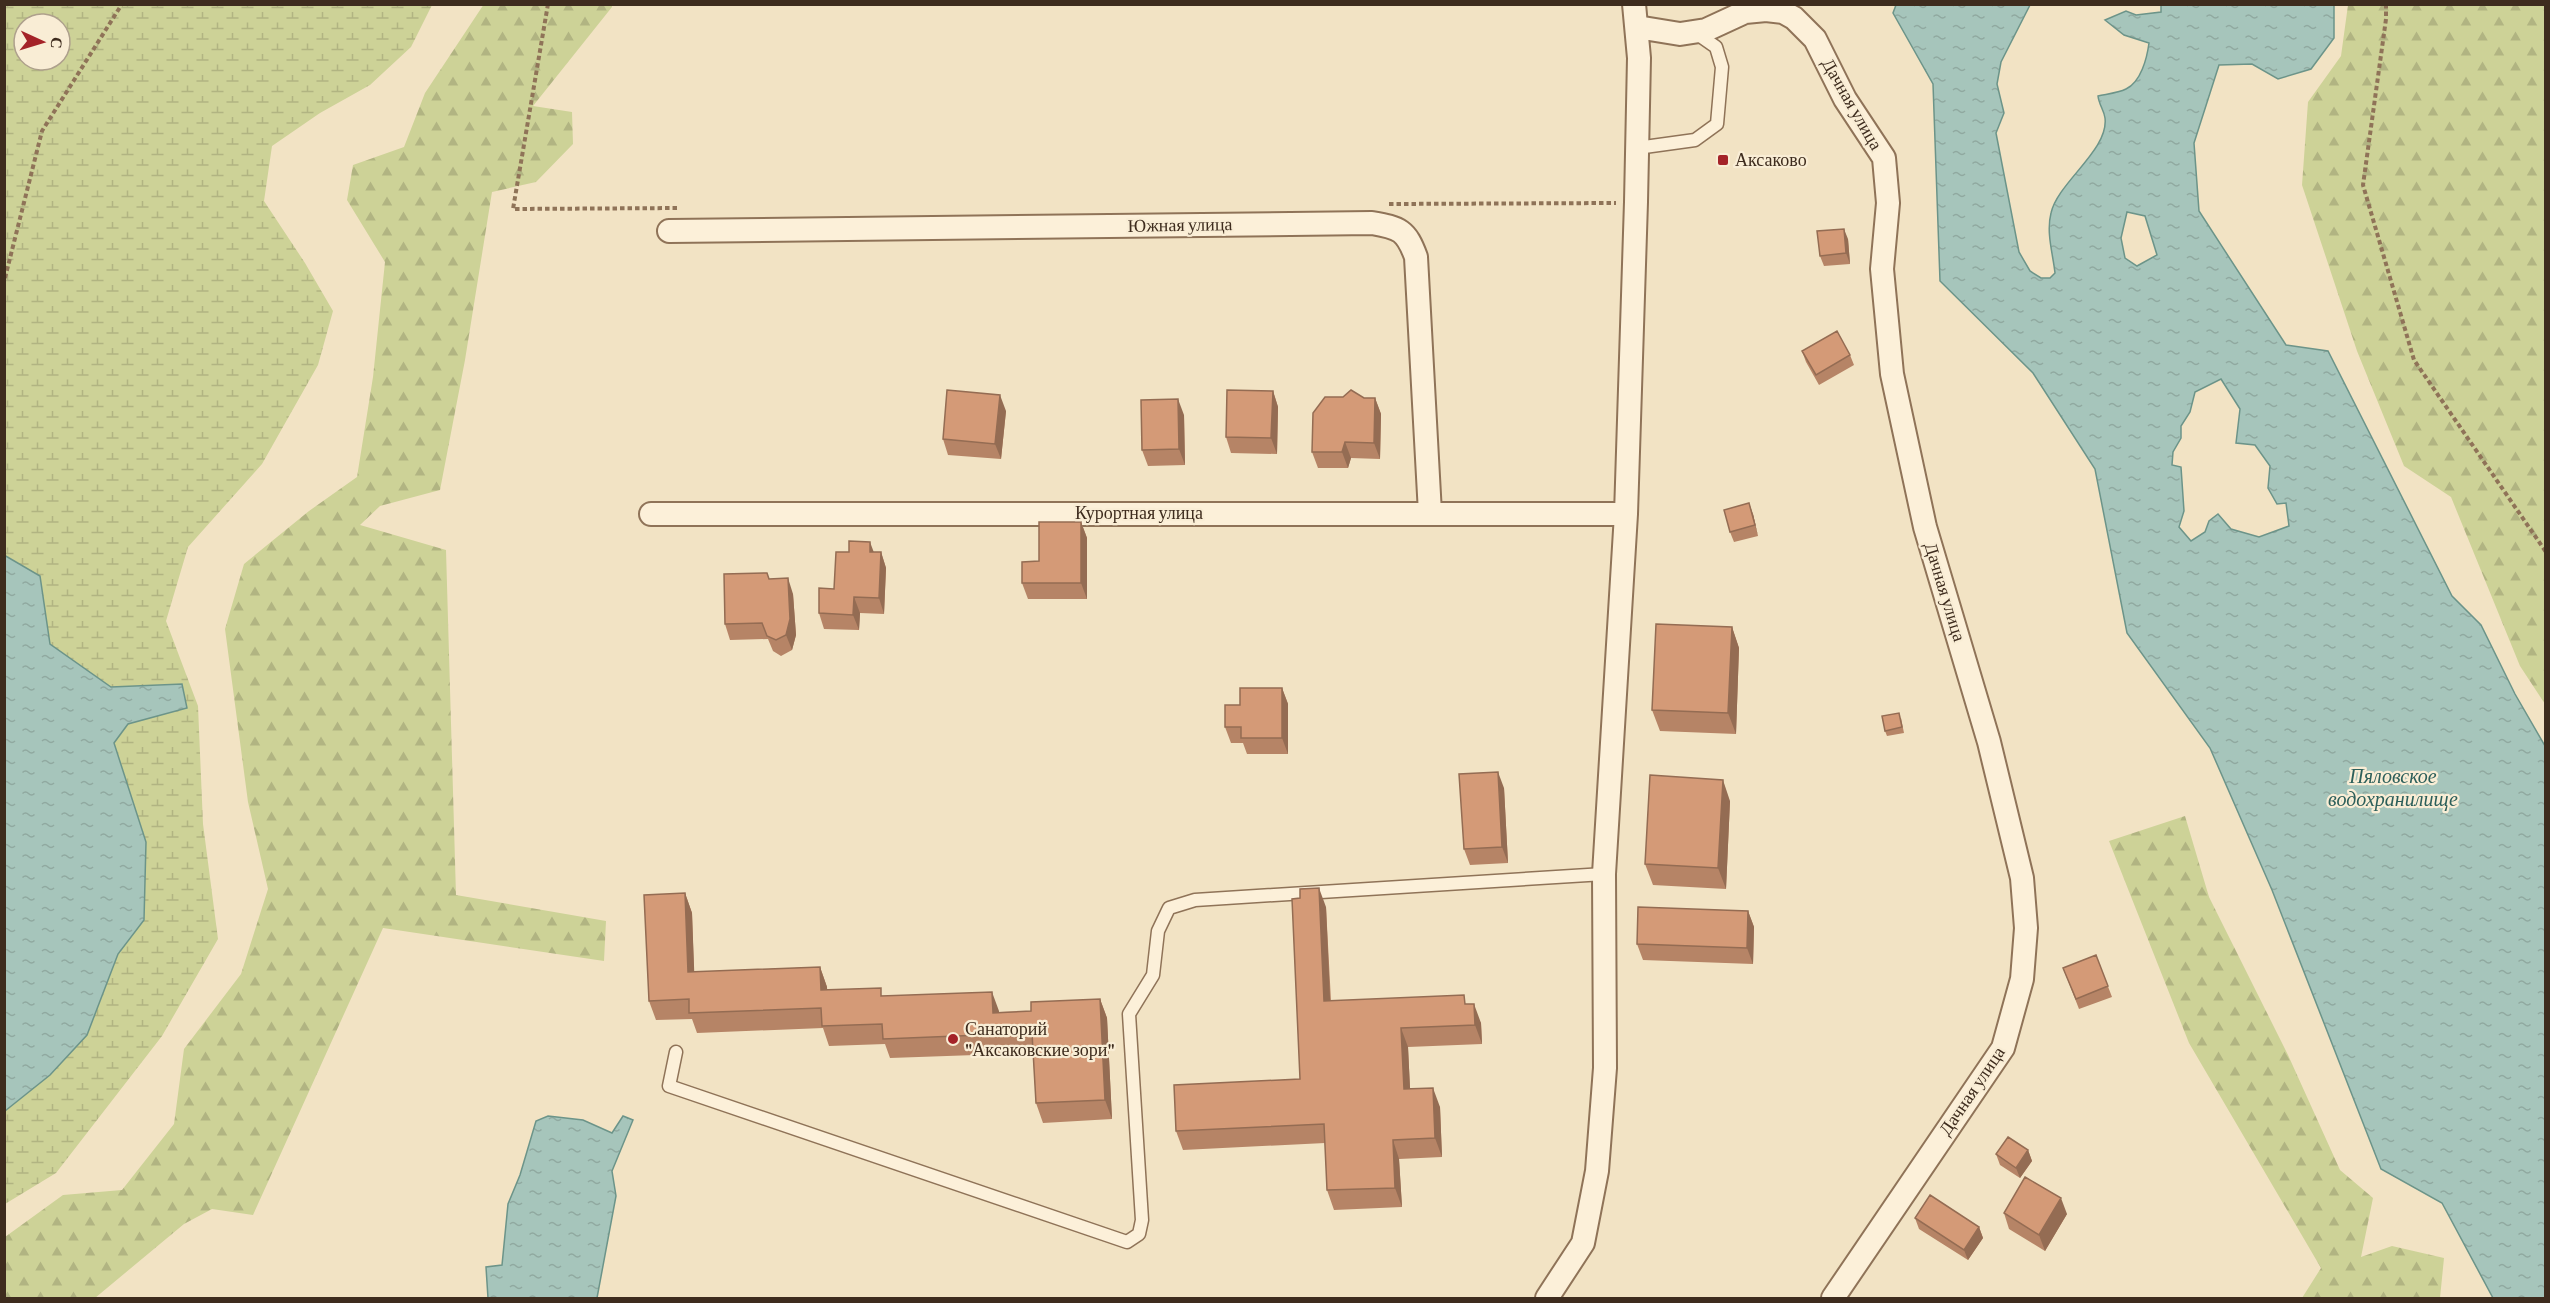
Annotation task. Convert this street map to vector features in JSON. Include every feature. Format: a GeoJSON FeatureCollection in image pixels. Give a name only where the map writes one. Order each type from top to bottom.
{"type":"FeatureCollection","features":[{"type":"Feature","properties":{"kind":"street","name":"Дачная улица"},"geometry":{"type":"LineString","coordinates":[[1636,16],[1669,33],[1695,33],[1745,12],[1766,10],[1783,12],[1794,18],[1815,39],[1845,99],[1884,158],[1888,203],[1882,269],[1892,374],[1925,527],[1989,742],[2022,878],[2026,928],[2022,979],[2003,1048],[1833,1299]]}},
{"type":"Feature","properties":{"kind":"street"},"geometry":{"type":"LineString","coordinates":[[1548,1299],[1583,1242],[1597,1171],[1605,1068],[1604,874],[1626,514],[1639,58],[1636,16]]}},
{"type":"Feature","properties":{"kind":"street","name":"Южная улица"},"geometry":{"type":"LineString","coordinates":[[669,231],[1372,223],[1394,227],[1409,238],[1416,257],[1430,513]]}},
{"type":"Feature","properties":{"kind":"street","name":"Курортная улица"},"geometry":{"type":"LineString","coordinates":[[651,514],[1626,514]]}},
{"type":"Feature","properties":{"kind":"lane"},"geometry":{"type":"LineString","coordinates":[[1637,148],[1695,141],[1717,124],[1722,67],[1716,47],[1695,33]]}},
{"type":"Feature","properties":{"kind":"lane"},"geometry":{"type":"LineString","coordinates":[[676,1052],[669,1086],[1127,1242],[1139,1234],[1142,1220],[1130,1014],[1153,975],[1158,931],[1169,908],[1196,900],[1604,874]]}},
{"type":"Feature","properties":{"kind":"path"},"geometry":{"type":"LineString","coordinates":[[5,278],[42,131],[122,4]]}},
{"type":"Feature","properties":{"kind":"path"},"geometry":{"type":"LineString","coordinates":[[548,4],[513,209],[692,208]]}},
{"type":"Feature","properties":{"kind":"path"},"geometry":{"type":"LineString","coordinates":[[2386,4],[2386,19],[2363,185],[2414,360],[2546,552]]}},
{"type":"Feature","properties":{"kind":"path"},"geometry":{"type":"LineString","coordinates":[[1380,204],[1636,202]]}},
{"type":"Feature","properties":{"kind":"green space"},"geometry":{"type":"Polygon","coordinates":[[[484,4],[612,4],[612,7],[533,106],[572,112],[573,144],[536,182],[492,192],[465,360],[440,490],[380,506],[360,525],[446,550],[456,895],[606,921],[604,961],[383,928],[253,1215],[212,1209],[184,1224],[95,1298],[5,1298],[5,1237],[63,1195],[122,1190],[174,1124],[184,1049],[241,974],[268,889],[248,802],[225,629],[244,564],[309,511],[357,477],[373,377],[385,262],[347,200],[353,165],[404,147],[425,93],[484,4]]]}},
{"type":"Feature","properties":{"kind":"green space"},"geometry":{"type":"Polygon","coordinates":[[[5,5],[432,5],[411,47],[370,85],[320,113],[272,146],[264,201],[333,311],[318,365],[262,464],[188,547],[166,621],[198,706],[203,824],[218,939],[162,1036],[56,1173],[5,1204],[5,1111],[50,1075],[87,1035],[118,954],[144,920],[146,842],[114,743],[128,724],[187,707],[182,684],[111,687],[50,644],[40,576],[5,555],[5,5]]]}},
{"type":"Feature","properties":{"kind":"green space"},"geometry":{"type":"Polygon","coordinates":[[[2348,5],[2545,5],[2545,704],[2520,666],[2451,497],[2404,466],[2357,351],[2302,185],[2308,102],[2341,56],[2348,5]]]}},
{"type":"Feature","properties":{"kind":"green space"},"geometry":{"type":"Polygon","coordinates":[[[2185,816],[2209,897],[2288,1055],[2340,1170],[2373,1198],[2361,1257],[2392,1246],[2444,1258],[2440,1298],[2302,1298],[2321,1268],[2189,1043],[2109,841],[2185,816]]]}},
{"type":"Feature","properties":{"kind":"water","name":"Пяловское водохранилище"},"geometry":{"type":"Polygon","coordinates":[[[1896,5],[2030,5],[2001,62],[1997,84],[2004,113],[1996,133],[2019,252],[2030,271],[2041,278],[2050,278],[2055,273],[2050,236],[2051,213],[2055,201],[2092,154],[2104,130],[2104,112],[2098,96],[2120,92],[2131,86],[2136,81],[2147,56],[2149,43],[2124,35],[2105,20],[2126,11],[2136,15],[2161,12],[2161,5],[2334,5],[2334,38],[2311,69],[2278,79],[2252,64],[2219,65],[2194,143],[2199,211],[2286,345],[2328,351],[2452,596],[2481,625],[2515,694],[2545,746],[2545,1298],[2493,1298],[2442,1203],[2381,1169],[2272,890],[2210,748],[2127,633],[2095,469],[2033,373],[1940,281],[1933,84],[1893,13],[1896,5]],[[2127,212],[2121,238],[2125,258],[2137,266],[2157,255],[2145,216],[2127,212]],[[2221,379],[2195,392],[2190,412],[2181,426],[2181,438],[2173,452],[2172,465],[2181,467],[2184,511],[2179,527],[2191,541],[2205,532],[2209,521],[2218,514],[2231,529],[2259,537],[2289,526],[2286,503],[2277,504],[2268,488],[2270,466],[2255,445],[2236,443],[2240,409],[2221,379]]]}},
{"type":"Feature","properties":{"kind":"water"},"geometry":{"type":"Polygon","coordinates":[[[4,555],[40,576],[50,644],[111,687],[182,684],[187,708],[128,724],[114,743],[146,842],[144,920],[118,954],[87,1035],[50,1075],[5,1111],[4,555]]]}},
{"type":"Feature","properties":{"kind":"water"},"geometry":{"type":"Polygon","coordinates":[[[548,1116],[583,1120],[612,1133],[623,1116],[633,1120],[612,1171],[616,1196],[597,1298],[488,1298],[486,1267],[502,1265],[508,1204],[520,1175],[536,1121],[548,1116]]]}},
{"type":"Feature","properties":{"kind":"building"},"geometry":{"type":"Polygon","coordinates":[[[1844,229],[1846,253],[1820,256],[1817,231],[1844,229]]]}},
{"type":"Feature","properties":{"kind":"building"},"geometry":{"type":"Polygon","coordinates":[[[1837,331],[1850,355],[1816,375],[1802,351],[1837,331]]]}},
{"type":"Feature","properties":{"kind":"building"},"geometry":{"type":"Polygon","coordinates":[[[947,390],[1000,395],[995,444],[943,439],[947,390]]]}},
{"type":"Feature","properties":{"kind":"building"},"geometry":{"type":"Polygon","coordinates":[[[1227,390],[1273,391],[1271,438],[1226,437],[1227,390]]]}},
{"type":"Feature","properties":{"kind":"building"},"geometry":{"type":"Polygon","coordinates":[[[1351,390],[1364,398],[1375,398],[1374,443],[1345,442],[1342,452],[1312,452],[1313,413],[1325,397],[1343,397],[1351,390]]]}},
{"type":"Feature","properties":{"kind":"building"},"geometry":{"type":"Polygon","coordinates":[[[1178,399],[1179,449],[1142,450],[1141,400],[1178,399]]]}},
{"type":"Feature","properties":{"kind":"building"},"geometry":{"type":"Polygon","coordinates":[[[1749,503],[1755,525],[1730,532],[1724,510],[1749,503]]]}},
{"type":"Feature","properties":{"kind":"building"},"geometry":{"type":"Polygon","coordinates":[[[1039,522],[1081,522],[1081,583],[1022,583],[1022,562],[1039,561],[1039,522]]]}},
{"type":"Feature","properties":{"kind":"building"},"geometry":{"type":"Polygon","coordinates":[[[849,541],[870,542],[870,552],[881,552],[879,598],[854,597],[853,615],[819,613],[819,588],[834,589],[836,552],[849,552],[849,541]]]}},
{"type":"Feature","properties":{"kind":"building"},"geometry":{"type":"Polygon","coordinates":[[[767,573],[769,579],[788,578],[790,619],[786,635],[776,640],[767,636],[762,623],[725,624],[724,574],[767,573]]]}},
{"type":"Feature","properties":{"kind":"building"},"geometry":{"type":"Polygon","coordinates":[[[1656,624],[1732,627],[1728,713],[1652,710],[1656,624]]]}},
{"type":"Feature","properties":{"kind":"building"},"geometry":{"type":"Polygon","coordinates":[[[1240,688],[1282,688],[1282,738],[1241,738],[1241,727],[1225,727],[1225,705],[1240,705],[1240,688]]]}},
{"type":"Feature","properties":{"kind":"building"},"geometry":{"type":"Polygon","coordinates":[[[1899,713],[1902,727],[1885,731],[1882,716],[1899,713]]]}},
{"type":"Feature","properties":{"kind":"building"},"geometry":{"type":"Polygon","coordinates":[[[1498,772],[1502,847],[1464,849],[1459,774],[1498,772]]]}},
{"type":"Feature","properties":{"kind":"building"},"geometry":{"type":"Polygon","coordinates":[[[1650,775],[1723,780],[1718,868],[1645,864],[1650,775]]]}},
{"type":"Feature","properties":{"kind":"building"},"geometry":{"type":"Polygon","coordinates":[[[1319,888],[1324,1001],[1464,995],[1465,1004],[1474,1004],[1475,1025],[1401,1028],[1404,1089],[1433,1088],[1435,1138],[1393,1140],[1395,1188],[1327,1190],[1324,1124],[1176,1131],[1174,1085],[1300,1079],[1292,899],[1300,898],[1300,889],[1319,888]]]}},
{"type":"Feature","properties":{"kind":"building"},"geometry":{"type":"Polygon","coordinates":[[[685,893],[688,972],[820,967],[821,990],[881,988],[881,996],[992,992],[993,1013],[1031,1011],[1031,1002],[1100,999],[1105,1100],[1036,1103],[1032,1033],[883,1039],[882,1024],[822,1026],[821,1008],[689,1013],[689,999],[649,1001],[644,895],[685,893]]]}},
{"type":"Feature","properties":{"kind":"building"},"geometry":{"type":"Polygon","coordinates":[[[1638,907],[1748,911],[1747,948],[1637,944],[1638,907]]]}},
{"type":"Feature","properties":{"kind":"building"},"geometry":{"type":"Polygon","coordinates":[[[2096,955],[2108,986],[2076,999],[2063,968],[2096,955]]]}},
{"type":"Feature","properties":{"kind":"building"},"geometry":{"type":"Polygon","coordinates":[[[2008,1137],[2028,1150],[2016,1168],[1996,1154],[2008,1137]]]}},
{"type":"Feature","properties":{"kind":"building"},"geometry":{"type":"Polygon","coordinates":[[[2025,1177],[2061,1198],[2039,1235],[2004,1213],[2025,1177]]]}},
{"type":"Feature","properties":{"kind":"building"},"geometry":{"type":"Polygon","coordinates":[[[1930,1195],[1979,1227],[1964,1250],[1915,1218],[1930,1195]]]}},
{"type":"Feature","properties":{"kind":"place","name":"Аксаково"},"geometry":{"type":"Point","coordinates":[1723,160]}},
{"type":"Feature","properties":{"kind":"place","name":"Санаторий \"Аксаковские зори\""},"geometry":{"type":"Point","coordinates":[953,1039]}}]}
